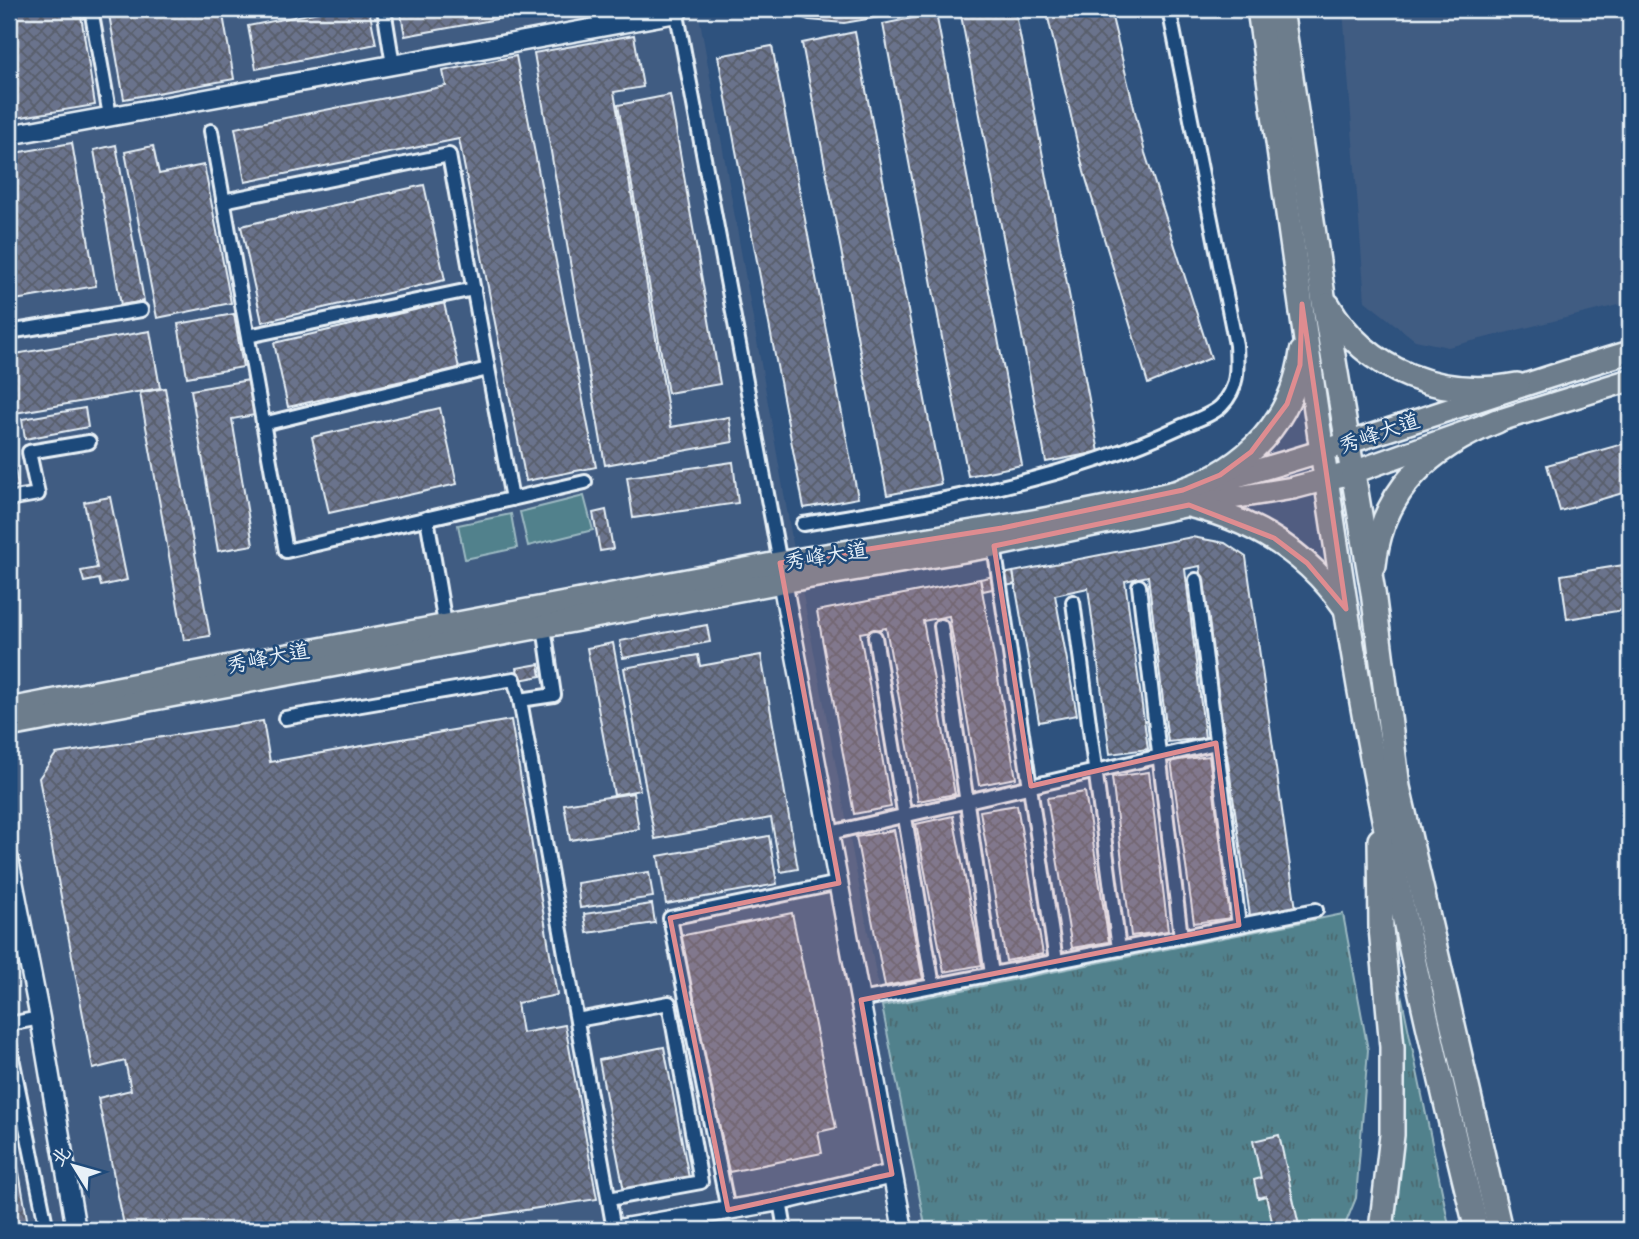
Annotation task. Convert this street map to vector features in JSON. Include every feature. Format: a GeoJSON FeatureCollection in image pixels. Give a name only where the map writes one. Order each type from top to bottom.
{"type":"FeatureCollection","features":[{"type":"Feature","properties":{"kind":"highway"},"geometry":{"type":"LineString","coordinates":[[1259,9],[1312,300],[1350,444],[1373,593],[1398,787],[1500,1230]]}},
{"type":"Feature","properties":{"kind":"highway"},"geometry":{"type":"LineString","coordinates":[[1281,9],[1312,300],[1321,452],[1346,609],[1379,791],[1451,1125],[1477,1230]]}},
{"type":"Feature","properties":{"kind":"highway"},"geometry":{"type":"LineString","coordinates":[[1312,300],[1357,342],[1404,374],[1460,389],[1517,385]]}},
{"type":"Feature","properties":{"kind":"highway"},"geometry":{"type":"LineString","coordinates":[[1186,498],[1236,465],[1277,422],[1291,395],[1300,365],[1312,300]]}},
{"type":"Feature","properties":{"kind":"highway"},"geometry":{"type":"LineString","coordinates":[[1373,593],[1380,536],[1404,486],[1445,445],[1497,421]]}},
{"type":"Feature","properties":{"kind":"highway"},"geometry":{"type":"LineString","coordinates":[[1186,498],[1274,538],[1307,563],[1346,609]]}},
{"type":"Feature","properties":{"kind":"highway"},"geometry":{"type":"LineString","coordinates":[[1379,791],[1381,928],[1392,1047],[1392,1135],[1381,1230]]}},
{"type":"Feature","properties":{"kind":"main road","name":"秀峰大道"},"geometry":{"type":"LineString","coordinates":[[9,709],[445,624],[781,573],[994,546],[1186,498],[1517,385],[1630,352]]}},
{"type":"Feature","properties":{"kind":"main road","name":"秀峰大道"},"geometry":{"type":"LineString","coordinates":[[9,726],[544,627],[781,573],[1002,528],[1186,498],[1326,479],[1354,472],[1497,421],[1630,380]]}},
{"type":"Feature","properties":{"kind":"street"},"geometry":{"type":"LineString","coordinates":[[91,9],[110,116]]}},
{"type":"Feature","properties":{"kind":"street"},"geometry":{"type":"LineString","coordinates":[[384,9],[393,65]]}},
{"type":"Feature","properties":{"kind":"street"},"geometry":{"type":"LineString","coordinates":[[803,524],[879,511],[1038,477],[1136,448],[1220,408],[1232,393],[1238,375],[1236,345],[1169,9]]}},
{"type":"Feature","properties":{"kind":"street"},"geometry":{"type":"LineString","coordinates":[[9,135],[677,11],[903,1230]]}},
{"type":"Feature","properties":{"kind":"street"},"geometry":{"type":"LineString","coordinates":[[211,131],[286,551],[585,482]]}},
{"type":"Feature","properties":{"kind":"street"},"geometry":{"type":"LineString","coordinates":[[223,201],[449,155],[512,499]]}},
{"type":"Feature","properties":{"kind":"street"},"geometry":{"type":"LineString","coordinates":[[248,336],[474,289]]}},
{"type":"Feature","properties":{"kind":"street"},"geometry":{"type":"LineString","coordinates":[[9,332],[141,310]]}},
{"type":"Feature","properties":{"kind":"street"},"geometry":{"type":"LineString","coordinates":[[264,424],[488,369]]}},
{"type":"Feature","properties":{"kind":"street"},"geometry":{"type":"LineString","coordinates":[[9,499],[38,494],[29,452],[89,442]]}},
{"type":"Feature","properties":{"kind":"street"},"geometry":{"type":"LineString","coordinates":[[427,519],[445,624]]}},
{"type":"Feature","properties":{"kind":"street"},"geometry":{"type":"LineString","coordinates":[[994,546],[1056,961]]}},
{"type":"Feature","properties":{"kind":"street"},"geometry":{"type":"LineString","coordinates":[[1196,580],[1239,925]]}},
{"type":"Feature","properties":{"kind":"street"},"geometry":{"type":"LineString","coordinates":[[1139,586],[1181,937]]}},
{"type":"Feature","properties":{"kind":"street"},"geometry":{"type":"LineString","coordinates":[[1073,602],[1119,949]]}},
{"type":"Feature","properties":{"kind":"street"},"geometry":{"type":"LineString","coordinates":[[941,626],[992,974]]}},
{"type":"Feature","properties":{"kind":"street"},"geometry":{"type":"LineString","coordinates":[[520,700],[554,695],[544,627]]}},
{"type":"Feature","properties":{"kind":"street"},"geometry":{"type":"LineString","coordinates":[[876,637],[933,986]]}},
{"type":"Feature","properties":{"kind":"street"},"geometry":{"type":"LineString","coordinates":[[285,718],[514,679],[520,700],[613,1230],[780,1201],[892,1174]]}},
{"type":"Feature","properties":{"kind":"street"},"geometry":{"type":"LineString","coordinates":[[830,833],[1216,743]]}},
{"type":"Feature","properties":{"kind":"street"},"geometry":{"type":"LineString","coordinates":[[9,860],[40,1018],[76,1230]]}},
{"type":"Feature","properties":{"kind":"street"},"geometry":{"type":"LineString","coordinates":[[728,1210],[670,918],[839,883]]}},
{"type":"Feature","properties":{"kind":"street"},"geometry":{"type":"LineString","coordinates":[[861,1000],[1315,910]]}},
{"type":"Feature","properties":{"kind":"street"},"geometry":{"type":"LineString","coordinates":[[577,1020],[669,1003],[701,1182],[609,1199]]}},
{"type":"Feature","properties":{"kind":"street"},"geometry":{"type":"LineString","coordinates":[[9,1024],[40,1018]]}},
{"type":"Feature","properties":{"kind":"street"},"geometry":{"type":"LineString","coordinates":[[9,1043],[47,1230]]}},
{"type":"Feature","properties":{"kind":"street"},"geometry":{"type":"LineString","coordinates":[[780,1201],[785,1230]]}},
{"type":"Feature","properties":{"kind":"highlighted area"},"geometry":{"type":"Polygon","coordinates":[[[1302,304],[1346,609],[1307,563],[1274,538],[1189,505],[994,546],[1031,786],[1216,743],[1239,925],[861,1000],[892,1174],[728,1210],[670,918],[839,883],[780,563],[1002,528],[1183,490],[1220,475],[1251,452],[1287,404],[1300,365],[1302,304]]]}},
{"type":"Feature","properties":{"kind":"shaded area"},"geometry":{"type":"Polygon","coordinates":[[[9,9],[698,9],[791,533],[882,1005],[1343,914],[1368,1050],[1356,1198],[1343,1230],[9,1230],[9,9]]]}},
{"type":"Feature","properties":{"kind":"shaded area"},"geometry":{"type":"Polygon","coordinates":[[[1343,9],[1628,9],[1630,302],[1448,347],[1415,340],[1365,301],[1343,9]]]}},
{"type":"Feature","properties":{"kind":"green space"},"geometry":{"type":"Polygon","coordinates":[[[584,496],[593,530],[528,546],[520,512],[584,496]]]}},
{"type":"Feature","properties":{"kind":"green space"},"geometry":{"type":"Polygon","coordinates":[[[511,514],[517,548],[465,559],[458,525],[511,514]]]}},
{"type":"Feature","properties":{"kind":"green space"},"geometry":{"type":"Polygon","coordinates":[[[1343,914],[1368,1050],[1356,1198],[1343,1230],[926,1230],[882,1006],[1343,914]]]}},
{"type":"Feature","properties":{"kind":"green space"},"geometry":{"type":"Polygon","coordinates":[[[1400,989],[1450,1230],[1387,1230],[1402,1140],[1400,989]]]}},
{"type":"Feature","properties":{"kind":"building"},"geometry":{"type":"Polygon","coordinates":[[[9,9],[80,9],[95,105],[9,119],[9,9]]]}},
{"type":"Feature","properties":{"kind":"building"},"geometry":{"type":"Polygon","coordinates":[[[108,9],[222,9],[234,79],[124,99],[108,9]]]}},
{"type":"Feature","properties":{"kind":"building"},"geometry":{"type":"Polygon","coordinates":[[[334,9],[369,9],[376,44],[256,69],[248,26],[334,9]]]}},
{"type":"Feature","properties":{"kind":"building"},"geometry":{"type":"Polygon","coordinates":[[[400,9],[506,9],[508,17],[405,36],[400,9]]]}},
{"type":"Feature","properties":{"kind":"building"},"geometry":{"type":"Polygon","coordinates":[[[776,9],[901,9],[879,17],[844,23],[809,20],[776,9]]]}},
{"type":"Feature","properties":{"kind":"building"},"geometry":{"type":"Polygon","coordinates":[[[1015,9],[1099,452],[1046,462],[960,10],[1015,9]]]}},
{"type":"Feature","properties":{"kind":"building"},"geometry":{"type":"Polygon","coordinates":[[[1046,9],[1110,9],[1145,153],[1211,358],[1148,384],[1084,172],[1046,9]]]}},
{"type":"Feature","properties":{"kind":"building"},"geometry":{"type":"Polygon","coordinates":[[[936,13],[1022,465],[968,476],[883,24],[936,13]]]}},
{"type":"Feature","properties":{"kind":"building"},"geometry":{"type":"Polygon","coordinates":[[[855,32],[941,484],[887,495],[802,43],[855,32]]]}},
{"type":"Feature","properties":{"kind":"building"},"geometry":{"type":"Polygon","coordinates":[[[634,35],[643,87],[614,92],[671,427],[729,417],[733,442],[605,465],[534,53],[634,35]]]}},
{"type":"Feature","properties":{"kind":"building"},"geometry":{"type":"Polygon","coordinates":[[[772,46],[858,498],[804,508],[718,56],[772,46]]]}},
{"type":"Feature","properties":{"kind":"building"},"geometry":{"type":"Polygon","coordinates":[[[516,56],[596,467],[526,481],[459,139],[245,182],[235,128],[446,86],[443,71],[516,56]]]}},
{"type":"Feature","properties":{"kind":"building"},"geometry":{"type":"Polygon","coordinates":[[[670,95],[720,384],[668,393],[618,105],[670,95]]]}},
{"type":"Feature","properties":{"kind":"building"},"geometry":{"type":"Polygon","coordinates":[[[72,143],[96,286],[9,301],[9,154],[72,143]]]}},
{"type":"Feature","properties":{"kind":"building"},"geometry":{"type":"Polygon","coordinates":[[[116,145],[144,301],[121,305],[94,150],[116,145]]]}},
{"type":"Feature","properties":{"kind":"building"},"geometry":{"type":"Polygon","coordinates":[[[153,146],[159,174],[204,165],[231,303],[157,318],[125,152],[153,146]]]}},
{"type":"Feature","properties":{"kind":"building"},"geometry":{"type":"Polygon","coordinates":[[[424,185],[445,280],[262,322],[241,226],[424,185]]]}},
{"type":"Feature","properties":{"kind":"building"},"geometry":{"type":"Polygon","coordinates":[[[444,303],[459,368],[288,407],[274,343],[444,303]]]}},
{"type":"Feature","properties":{"kind":"building"},"geometry":{"type":"Polygon","coordinates":[[[234,314],[243,367],[187,377],[178,324],[234,314]]]}},
{"type":"Feature","properties":{"kind":"building"},"geometry":{"type":"Polygon","coordinates":[[[150,331],[160,388],[9,414],[9,355],[150,331]]]}},
{"type":"Feature","properties":{"kind":"building"},"geometry":{"type":"Polygon","coordinates":[[[249,380],[255,415],[232,419],[253,545],[218,551],[191,390],[249,380]]]}},
{"type":"Feature","properties":{"kind":"building"},"geometry":{"type":"Polygon","coordinates":[[[165,388],[210,636],[184,640],[140,393],[165,388]]]}},
{"type":"Feature","properties":{"kind":"building"},"geometry":{"type":"Polygon","coordinates":[[[85,408],[88,427],[25,439],[22,419],[85,408]]]}},
{"type":"Feature","properties":{"kind":"building"},"geometry":{"type":"Polygon","coordinates":[[[440,408],[457,484],[329,513],[312,437],[440,408]]]}},
{"type":"Feature","properties":{"kind":"building"},"geometry":{"type":"Polygon","coordinates":[[[9,436],[18,486],[9,488],[9,436]]]}},
{"type":"Feature","properties":{"kind":"building"},"geometry":{"type":"Polygon","coordinates":[[[1630,442],[1630,491],[1560,511],[1547,465],[1630,442]]]}},
{"type":"Feature","properties":{"kind":"building"},"geometry":{"type":"Polygon","coordinates":[[[733,462],[738,503],[633,518],[627,477],[733,462]]]}},
{"type":"Feature","properties":{"kind":"building"},"geometry":{"type":"Polygon","coordinates":[[[110,497],[127,580],[101,586],[99,579],[84,582],[81,571],[97,568],[84,502],[110,497]]]}},
{"type":"Feature","properties":{"kind":"building"},"geometry":{"type":"Polygon","coordinates":[[[606,510],[613,549],[600,551],[593,513],[606,510]]]}},
{"type":"Feature","properties":{"kind":"building"},"geometry":{"type":"Polygon","coordinates":[[[1192,537],[1225,543],[1246,557],[1296,909],[1250,916],[1200,566],[1185,569],[1205,738],[1168,742],[1148,576],[1125,581],[1148,749],[1110,754],[1088,588],[1055,595],[1077,715],[1039,722],[1013,572],[1192,537]]]}},
{"type":"Feature","properties":{"kind":"building"},"geometry":{"type":"Polygon","coordinates":[[[1630,564],[1630,609],[1567,619],[1561,575],[1630,564]]]}},
{"type":"Feature","properties":{"kind":"building"},"geometry":{"type":"Polygon","coordinates":[[[1013,572],[1015,584],[983,591],[980,579],[1013,572]]]}},
{"type":"Feature","properties":{"kind":"building"},"geometry":{"type":"Polygon","coordinates":[[[980,579],[1016,778],[979,785],[949,616],[923,621],[955,794],[918,801],[886,628],[860,633],[891,807],[854,814],[817,611],[980,579]]]}},
{"type":"Feature","properties":{"kind":"building"},"geometry":{"type":"Polygon","coordinates":[[[707,625],[710,642],[623,658],[620,641],[707,625]]]}},
{"type":"Feature","properties":{"kind":"building"},"geometry":{"type":"Polygon","coordinates":[[[613,643],[640,790],[614,795],[587,648],[613,643]]]}},
{"type":"Feature","properties":{"kind":"building"},"geometry":{"type":"Polygon","coordinates":[[[698,655],[700,666],[761,655],[798,869],[781,872],[771,818],[655,839],[624,668],[698,655]]]}},
{"type":"Feature","properties":{"kind":"building"},"geometry":{"type":"Polygon","coordinates":[[[539,664],[541,676],[519,680],[517,668],[539,664]]]}},
{"type":"Feature","properties":{"kind":"building"},"geometry":{"type":"Polygon","coordinates":[[[511,720],[557,995],[517,1003],[522,1033],[565,1025],[597,1199],[395,1230],[125,1230],[98,1098],[131,1090],[125,1061],[93,1069],[39,778],[56,754],[263,721],[270,762],[511,720]]]}},
{"type":"Feature","properties":{"kind":"building"},"geometry":{"type":"Polygon","coordinates":[[[1209,756],[1231,918],[1194,923],[1171,761],[1209,756]]]}},
{"type":"Feature","properties":{"kind":"building"},"geometry":{"type":"Polygon","coordinates":[[[1149,772],[1168,931],[1131,936],[1112,777],[1149,772]]]}},
{"type":"Feature","properties":{"kind":"building"},"geometry":{"type":"Polygon","coordinates":[[[1085,792],[1109,942],[1072,948],[1047,798],[1085,792]]]}},
{"type":"Feature","properties":{"kind":"building"},"geometry":{"type":"Polygon","coordinates":[[[633,793],[639,829],[570,840],[564,804],[633,793]]]}},
{"type":"Feature","properties":{"kind":"building"},"geometry":{"type":"Polygon","coordinates":[[[1017,805],[1043,954],[1006,961],[980,811],[1017,805]]]}},
{"type":"Feature","properties":{"kind":"building"},"geometry":{"type":"Polygon","coordinates":[[[953,816],[982,965],[944,972],[916,824],[953,816]]]}},
{"type":"Feature","properties":{"kind":"building"},"geometry":{"type":"Polygon","coordinates":[[[894,830],[923,979],[885,986],[856,837],[894,830]]]}},
{"type":"Feature","properties":{"kind":"building"},"geometry":{"type":"Polygon","coordinates":[[[769,836],[777,884],[666,904],[658,856],[769,836]]]}},
{"type":"Feature","properties":{"kind":"building"},"geometry":{"type":"Polygon","coordinates":[[[649,872],[653,897],[580,908],[577,883],[649,872]]]}},
{"type":"Feature","properties":{"kind":"building"},"geometry":{"type":"Polygon","coordinates":[[[652,904],[655,923],[587,933],[584,914],[652,904]]]}},
{"type":"Feature","properties":{"kind":"building"},"geometry":{"type":"Polygon","coordinates":[[[792,913],[836,1128],[818,1132],[822,1153],[729,1172],[680,936],[792,913]]]}},
{"type":"Feature","properties":{"kind":"building"},"geometry":{"type":"Polygon","coordinates":[[[664,1047],[689,1178],[624,1191],[599,1060],[664,1047]]]}},
{"type":"Feature","properties":{"kind":"building"},"geometry":{"type":"Polygon","coordinates":[[[9,1114],[29,1230],[9,1230],[9,1114]]]}},
{"type":"Feature","properties":{"kind":"building"},"geometry":{"type":"Polygon","coordinates":[[[1279,1135],[1300,1230],[1274,1230],[1266,1196],[1258,1198],[1254,1180],[1261,1178],[1253,1141],[1279,1135]]]}}]}
